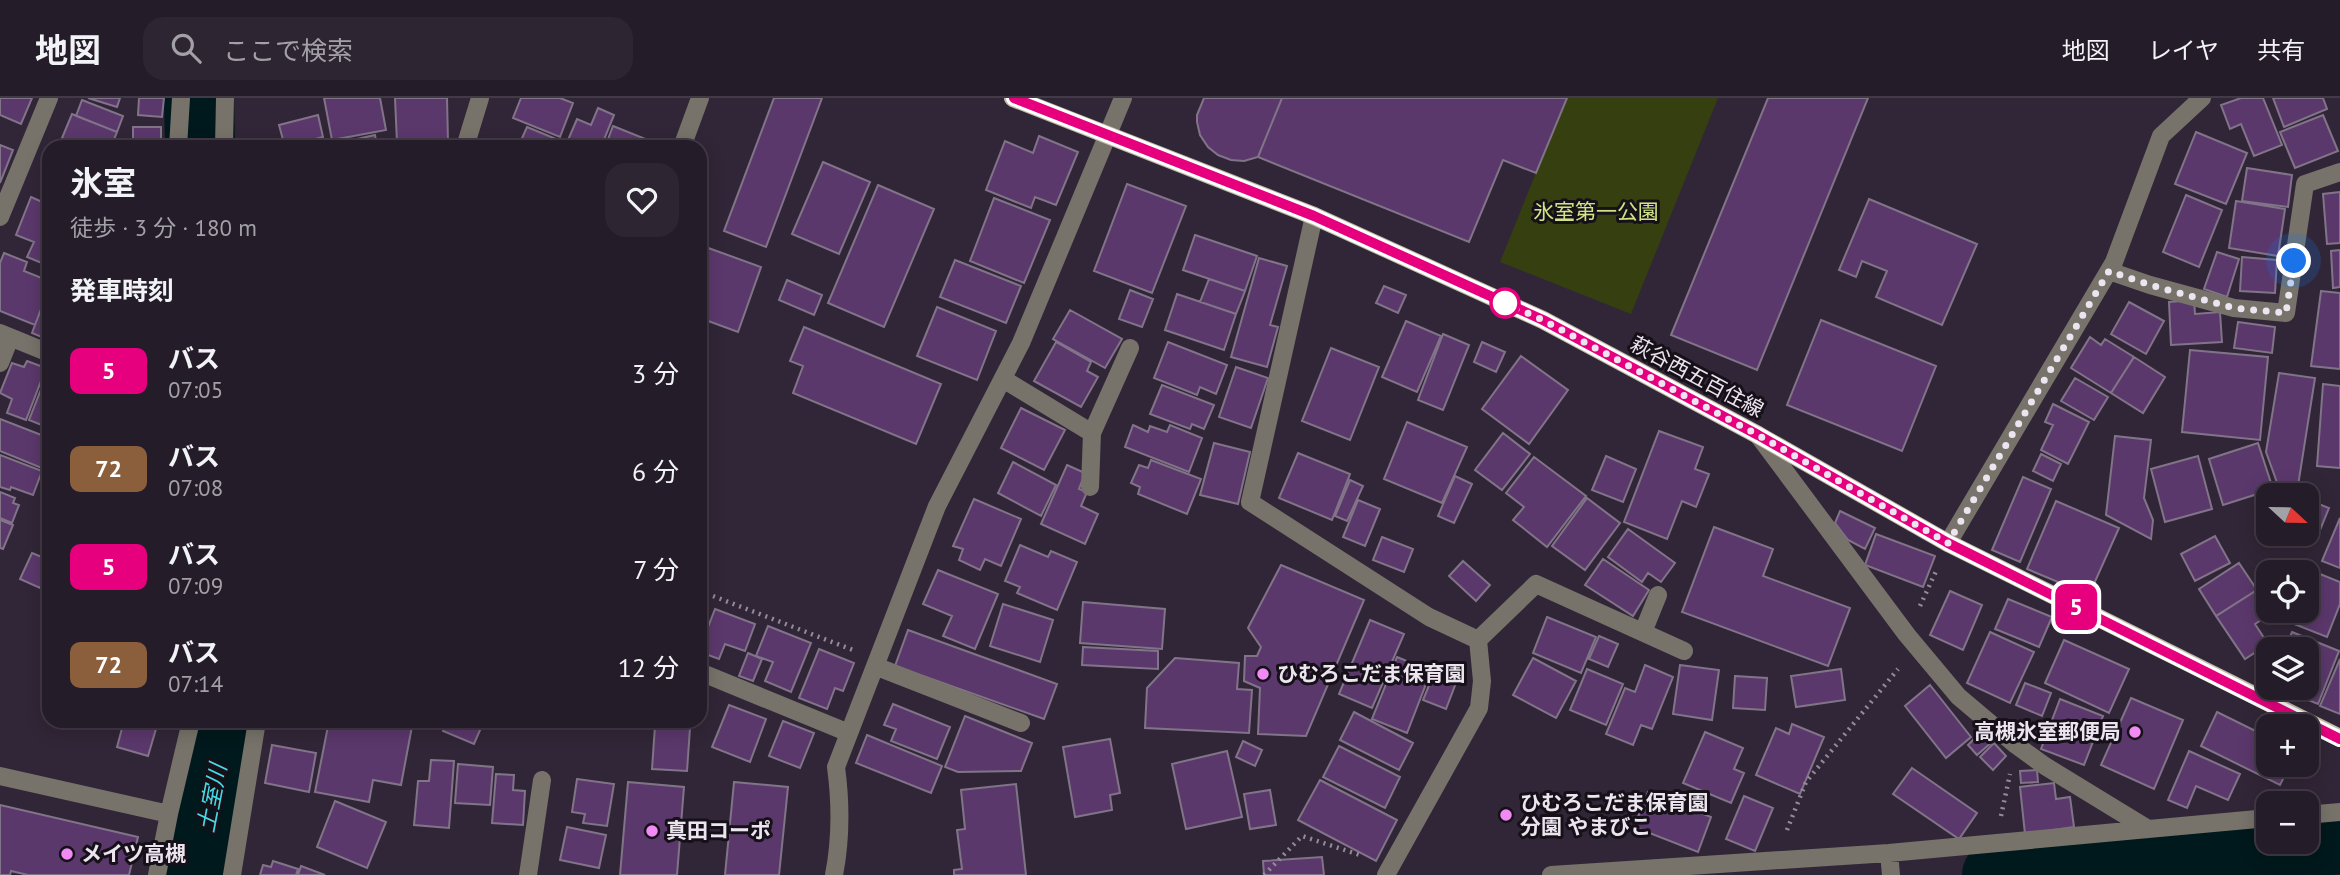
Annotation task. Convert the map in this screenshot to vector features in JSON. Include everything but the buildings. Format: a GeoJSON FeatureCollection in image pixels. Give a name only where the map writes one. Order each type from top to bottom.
{"type":"FeatureCollection","features":[{"type":"Feature","properties":{"kind":"main road","name":"萩谷西五百住線"},"geometry":{"type":"LineString","coordinates":[[1013,98],[1314,216],[1543,320],[1758,435],[1948,543],[2340,738]]}},
{"type":"Feature","properties":{"kind":"street"},"geometry":{"type":"LineString","coordinates":[[0,217],[49,98]]}},
{"type":"Feature","properties":{"kind":"street"},"geometry":{"type":"LineString","coordinates":[[178,140],[181,98]]}},
{"type":"Feature","properties":{"kind":"street"},"geometry":{"type":"LineString","coordinates":[[224,140],[225,98]]}},
{"type":"Feature","properties":{"kind":"street"},"geometry":{"type":"LineString","coordinates":[[467,140],[480,98]]}},
{"type":"Feature","properties":{"kind":"street"},"geometry":{"type":"LineString","coordinates":[[685,140],[700,98]]}},
{"type":"Feature","properties":{"kind":"street"},"geometry":{"type":"LineString","coordinates":[[834,875],[840,824],[836,767],[937,506],[1021,342],[1123,98]]}},
{"type":"Feature","properties":{"kind":"street"},"geometry":{"type":"LineString","coordinates":[[1948,543],[2109,271],[2161,136],[2202,98]]}},
{"type":"Feature","properties":{"kind":"street"},"geometry":{"type":"LineString","coordinates":[[2109,271],[2234,308],[2286,313],[2305,184],[2340,172]]}},
{"type":"Feature","properties":{"kind":"street"},"geometry":{"type":"LineString","coordinates":[[1314,216],[1250,502],[1429,617],[1478,640]]}},
{"type":"Feature","properties":{"kind":"street"},"geometry":{"type":"LineString","coordinates":[[0,363],[5,335],[42,350]]}},
{"type":"Feature","properties":{"kind":"street"},"geometry":{"type":"LineString","coordinates":[[1090,487],[1092,433],[1130,348]]}},
{"type":"Feature","properties":{"kind":"street"},"geometry":{"type":"LineString","coordinates":[[1003,379],[1092,433]]}},
{"type":"Feature","properties":{"kind":"street"},"geometry":{"type":"LineString","coordinates":[[1758,435],[1912,641],[1958,696],[2045,766],[2148,829]]}},
{"type":"Feature","properties":{"kind":"street"},"geometry":{"type":"LineString","coordinates":[[1478,640],[1536,584],[1684,651]]}},
{"type":"Feature","properties":{"kind":"street"},"geometry":{"type":"LineString","coordinates":[[1643,632],[1658,595]]}},
{"type":"Feature","properties":{"kind":"street"},"geometry":{"type":"LineString","coordinates":[[1388,870],[1479,708],[1482,681],[1478,640]]}},
{"type":"Feature","properties":{"kind":"street"},"geometry":{"type":"LineString","coordinates":[[876,663],[1021,723]]}},
{"type":"Feature","properties":{"kind":"street"},"geometry":{"type":"LineString","coordinates":[[707,675],[849,733]]}},
{"type":"Feature","properties":{"kind":"street"},"geometry":{"type":"LineString","coordinates":[[157,875],[189,728]]}},
{"type":"Feature","properties":{"kind":"street"},"geometry":{"type":"LineString","coordinates":[[232,875],[256,728]]}},
{"type":"Feature","properties":{"kind":"street"},"geometry":{"type":"LineString","coordinates":[[0,776],[169,814]]}},
{"type":"Feature","properties":{"kind":"street"},"geometry":{"type":"LineString","coordinates":[[528,875],[542,780]]}},
{"type":"Feature","properties":{"kind":"street"},"geometry":{"type":"LineString","coordinates":[[2319,814],[2340,812]]}},
{"type":"Feature","properties":{"kind":"street"},"geometry":{"type":"LineString","coordinates":[[1551,875],[1889,853],[2256,819]]}},
{"type":"Feature","properties":{"kind":"street"},"geometry":{"type":"LineString","coordinates":[[1889,853],[1891,875]]}},
{"type":"Feature","properties":{"kind":"path"},"geometry":{"type":"LineString","coordinates":[[1776,860],[1806,782],[1912,641],[1948,543]]}},
{"type":"Feature","properties":{"kind":"path"},"geometry":{"type":"LineString","coordinates":[[707,595],[876,663]]}},
{"type":"Feature","properties":{"kind":"path"},"geometry":{"type":"LineString","coordinates":[[1996,844],[2016,745]]}},
{"type":"Feature","properties":{"kind":"path"},"geometry":{"type":"LineString","coordinates":[[1264,875],[1301,836],[1388,870]]}},
{"type":"Feature","properties":{"kind":"green space","name":"氷室第一公園"},"geometry":{"type":"Polygon","coordinates":[[[1566,98],[1718,98],[1631,314],[1500,262],[1566,98]]]}},
{"type":"Feature","properties":{"kind":"waterway","name":"土室川"},"geometry":{"type":"LineString","coordinates":[[199,98],[200,140]]}},
{"type":"Feature","properties":{"kind":"waterway","name":"土室川"},"geometry":{"type":"LineString","coordinates":[[196,875],[226,728]]}},
{"type":"Feature","properties":{"kind":"waterway"},"geometry":{"type":"LineString","coordinates":[[1997,875],[2340,839]]}},
{"type":"Feature","properties":{"kind":"bus line","name":"5"},"geometry":{"type":"LineString","coordinates":[[1014,98],[1314,216],[1543,320],[1758,435],[1948,543],[2340,739]]}},
{"type":"Feature","properties":{"kind":"place","name":"ひむろこだま保育園"},"geometry":{"type":"Point","coordinates":[1263,674]}},
{"type":"Feature","properties":{"kind":"place","name":"高槻氷室郵便局"},"geometry":{"type":"Point","coordinates":[2135,732]}},
{"type":"Feature","properties":{"kind":"place","name":"ひむろこだま保育園 分園 やまびこ"},"geometry":{"type":"Point","coordinates":[1506,815]}},
{"type":"Feature","properties":{"kind":"place","name":"真田コーポ"},"geometry":{"type":"Point","coordinates":[652,831]}},
{"type":"Feature","properties":{"kind":"place","name":"メイツ高槻"},"geometry":{"type":"Point","coordinates":[67,854]}},
{"type":"Feature","properties":{"kind":"route"},"geometry":{"type":"LineString","coordinates":[[1505,303],[1543,320],[1758,435],[1948,543],[2109,271],[2234,308],[2286,313],[2294,261]]}}]}
